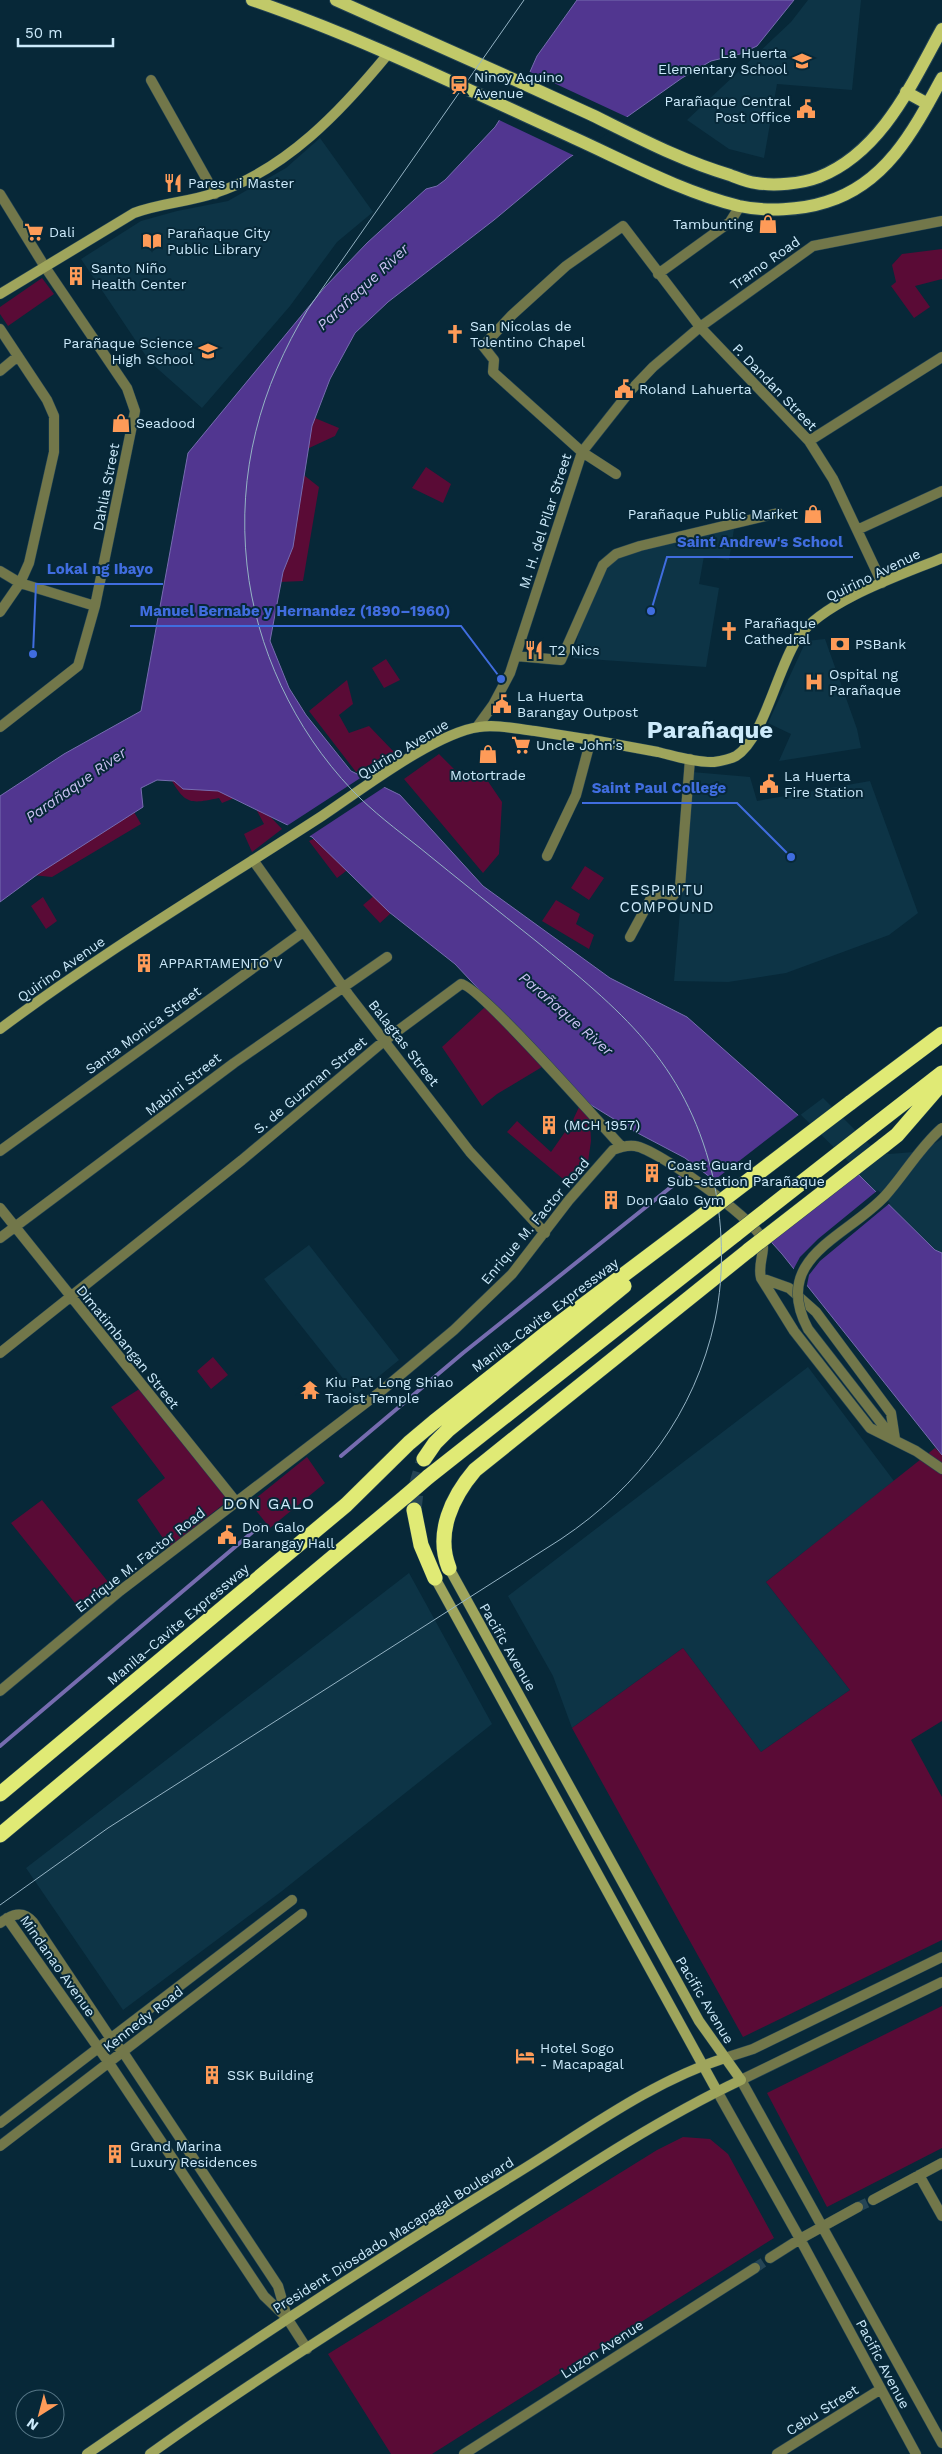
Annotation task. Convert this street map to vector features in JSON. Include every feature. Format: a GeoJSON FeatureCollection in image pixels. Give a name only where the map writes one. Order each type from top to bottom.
{"type":"FeatureCollection","features":[{"type":"Feature","properties":{"kind":"highway","name":"Manila–Cavite Expressway"},"geometry":{"type":"LineString","coordinates":[[0,1794],[346,1505],[409,1443],[434,1422],[521,1352],[942,1034]]}},
{"type":"Feature","properties":{"kind":"highway"},"geometry":{"type":"LineString","coordinates":[[0,1835],[428,1477],[942,1074]]}},
{"type":"Feature","properties":{"kind":"highway"},"geometry":{"type":"LineString","coordinates":[[449,1568],[444,1550],[447,1518],[456,1496],[475,1470],[749,1250],[883,1146],[896,1135],[942,1083]]}},
{"type":"Feature","properties":{"kind":"highway"},"geometry":{"type":"LineString","coordinates":[[424,1459],[435,1443],[448,1430],[598,1308],[715,1206]]}},
{"type":"Feature","properties":{"kind":"highway"},"geometry":{"type":"LineString","coordinates":[[414,1510],[420,1546],[435,1578]]}},
{"type":"Feature","properties":{"kind":"main road"},"geometry":{"type":"LineString","coordinates":[[252,0],[303,18],[388,54],[663,178],[740,206],[795,208],[826,202],[857,190],[884,168],[910,133],[942,78]]}},
{"type":"Feature","properties":{"kind":"main road"},"geometry":{"type":"LineString","coordinates":[[336,0],[512,78],[708,169],[756,183],[794,182],[819,177],[843,164],[864,148],[894,114],[942,28]]}},
{"type":"Feature","properties":{"kind":"main road"},"geometry":{"type":"LineString","coordinates":[[0,294],[134,212],[152,206],[214,194],[239,184],[281,159],[311,136],[388,54]]}},
{"type":"Feature","properties":{"kind":"main road"},"geometry":{"type":"LineString","coordinates":[[906,92],[928,104]]}},
{"type":"Feature","properties":{"kind":"main road","name":"Quirino Avenue"},"geometry":{"type":"LineString","coordinates":[[0,1029],[97,959],[406,761],[447,737],[477,727],[494,725],[590,739],[712,762],[737,755],[747,745],[756,730],[783,665],[799,636],[818,618],[856,595],[942,558]]}},
{"type":"Feature","properties":{"kind":"main road","name":"Pacific Avenue"},"geometry":{"type":"LineString","coordinates":[[449,1568],[699,2021],[740,2080]]}},
{"type":"Feature","properties":{"kind":"main road","name":"Pacific Avenue"},"geometry":{"type":"LineString","coordinates":[[435,1578],[717,2091]]}},
{"type":"Feature","properties":{"kind":"main road","name":"President Diosdado Macapagal Boulevard"},"geometry":{"type":"LineString","coordinates":[[87,2454],[394,2248],[668,2081],[703,2065],[725,2058]]}},
{"type":"Feature","properties":{"kind":"main road"},"geometry":{"type":"LineString","coordinates":[[150,2454],[307,2349],[675,2113],[740,2080]]}},
{"type":"Feature","properties":{"kind":"street"},"geometry":{"type":"LineString","coordinates":[[150,80],[214,194]]}},
{"type":"Feature","properties":{"kind":"street","name":"Dahlia Street"},"geometry":{"type":"LineString","coordinates":[[0,194],[45,267],[127,388],[134,412],[95,606],[78,666],[0,727]]}},
{"type":"Feature","properties":{"kind":"street"},"geometry":{"type":"LineString","coordinates":[[658,274],[730,222],[740,206]]}},
{"type":"Feature","properties":{"kind":"street","name":"Tramo Road"},"geometry":{"type":"LineString","coordinates":[[700,327],[813,246],[942,221]]}},
{"type":"Feature","properties":{"kind":"street","name":"P. Dandan Street"},"geometry":{"type":"LineString","coordinates":[[582,452],[493,372],[494,360],[483,345],[512,315],[566,266],[623,226],[700,327],[809,442],[833,479],[882,584]]}},
{"type":"Feature","properties":{"kind":"street","name":"M. H. del Pilar Street"},"geometry":{"type":"LineString","coordinates":[[477,727],[493,705],[516,656],[582,452],[631,390],[653,367],[700,327]]}},
{"type":"Feature","properties":{"kind":"street"},"geometry":{"type":"LineString","coordinates":[[0,329],[46,400],[54,416],[54,452],[29,563],[20,583],[0,612]]}},
{"type":"Feature","properties":{"kind":"street"},"geometry":{"type":"LineString","coordinates":[[0,371],[18,356]]}},
{"type":"Feature","properties":{"kind":"street"},"geometry":{"type":"LineString","coordinates":[[809,442],[942,357]]}},
{"type":"Feature","properties":{"kind":"street"},"geometry":{"type":"LineString","coordinates":[[582,452],[616,474]]}},
{"type":"Feature","properties":{"kind":"street"},"geometry":{"type":"LineString","coordinates":[[857,530],[942,490]]}},
{"type":"Feature","properties":{"kind":"street"},"geometry":{"type":"LineString","coordinates":[[516,656],[561,660],[603,564],[616,554],[640,546],[778,513]]}},
{"type":"Feature","properties":{"kind":"street"},"geometry":{"type":"LineString","coordinates":[[0,571],[20,583],[95,606]]}},
{"type":"Feature","properties":{"kind":"street"},"geometry":{"type":"LineString","coordinates":[[547,856],[576,795],[590,739]]}},
{"type":"Feature","properties":{"kind":"street"},"geometry":{"type":"LineString","coordinates":[[630,937],[651,898],[665,893],[673,896],[680,887],[690,759]]}},
{"type":"Feature","properties":{"kind":"street","name":"Balagtas Street"},"geometry":{"type":"LineString","coordinates":[[253,860],[302,932],[470,1152],[545,1234]]}},
{"type":"Feature","properties":{"kind":"street","name":"Santa Monica Street"},"geometry":{"type":"LineString","coordinates":[[0,1151],[302,932]]}},
{"type":"Feature","properties":{"kind":"street","name":"Mabini Street"},"geometry":{"type":"LineString","coordinates":[[0,1238],[13,1226],[98,1166],[234,1062],[387,957]]}},
{"type":"Feature","properties":{"kind":"street","name":"S. de Guzman Street"},"geometry":{"type":"LineString","coordinates":[[0,1353],[242,1160],[384,1041],[456,987],[464,984],[476,993],[516,1033],[621,1146]]}},
{"type":"Feature","properties":{"kind":"street"},"geometry":{"type":"LineString","coordinates":[[895,1439],[808,1328],[799,1309],[797,1299],[799,1280],[807,1262],[877,1203],[924,1145],[942,1128]]}},
{"type":"Feature","properties":{"kind":"street"},"geometry":{"type":"LineString","coordinates":[[621,1146],[636,1146],[669,1162],[693,1178],[753,1228],[762,1239],[763,1248],[758,1268],[761,1278],[794,1331],[870,1428],[895,1439],[942,1469]]}},
{"type":"Feature","properties":{"kind":"street","name":"Enrique M. Factor Road"},"geometry":{"type":"LineString","coordinates":[[0,1691],[120,1591],[380,1392],[454,1330],[499,1289],[545,1234],[569,1200],[613,1150],[621,1146]]}},
{"type":"Feature","properties":{"kind":"street","name":"Dimatimbangan Street"},"geometry":{"type":"LineString","coordinates":[[0,1208],[236,1502]]}},
{"type":"Feature","properties":{"kind":"street"},"geometry":{"type":"LineString","coordinates":[[761,1278],[789,1288],[816,1312],[891,1413],[895,1439]]}},
{"type":"Feature","properties":{"kind":"street","name":"Kennedy Road"},"geometry":{"type":"LineString","coordinates":[[0,2123],[292,1900]]}},
{"type":"Feature","properties":{"kind":"street","name":"Mindanao Avenue"},"geometry":{"type":"LineString","coordinates":[[287,2318],[278,2286],[123,2052],[111,2039],[30,1918],[21,1914],[4,1921],[109,2063],[264,2296],[287,2318],[307,2349]]}},
{"type":"Feature","properties":{"kind":"street","name":"Kennedy Road"},"geometry":{"type":"LineString","coordinates":[[0,2146],[302,1914]]}},
{"type":"Feature","properties":{"kind":"street"},"geometry":{"type":"LineString","coordinates":[[725,2058],[752,2049],[942,1958]]}},
{"type":"Feature","properties":{"kind":"street"},"geometry":{"type":"LineString","coordinates":[[740,2080],[942,1982]]}},
{"type":"Feature","properties":{"kind":"street","name":"Pacific Avenue"},"geometry":{"type":"LineString","coordinates":[[740,2080],[942,2443]]}},
{"type":"Feature","properties":{"kind":"street","name":"Pacific Avenue"},"geometry":{"type":"LineString","coordinates":[[717,2091],[800,2239],[916,2454]]}},
{"type":"Feature","properties":{"kind":"street"},"geometry":{"type":"LineString","coordinates":[[873,2200],[942,2163]]}},
{"type":"Feature","properties":{"kind":"street"},"geometry":{"type":"LineString","coordinates":[[919,2175],[942,2216]]}},
{"type":"Feature","properties":{"kind":"street"},"geometry":{"type":"LineString","coordinates":[[770,2258],[821,2226],[858,2207]]}},
{"type":"Feature","properties":{"kind":"street","name":"Luzon Avenue"},"geometry":{"type":"LineString","coordinates":[[464,2454],[755,2268]]}},
{"type":"Feature","properties":{"kind":"street","name":"Cebu Street"},"geometry":{"type":"LineString","coordinates":[[777,2454],[881,2389]]}},
{"type":"Feature","properties":{"kind":"shaded area","name":"La Huerta Elementary School"},"geometry":{"type":"Polygon","coordinates":[[[808,0],[861,0],[852,90],[777,84],[764,158],[729,149],[687,120],[791,22],[808,0]]]}},
{"type":"Feature","properties":{"kind":"shaded area"},"geometry":{"type":"Polygon","coordinates":[[[320,138],[373,212],[337,242],[290,306],[202,408],[150,362],[81,259],[141,221],[177,211],[228,201],[286,168],[320,138]]]}},
{"type":"Feature","properties":{"kind":"shaded area"},"geometry":{"type":"Polygon","coordinates":[[[942,249],[942,279],[915,286],[930,307],[914,318],[891,286],[896,282],[892,265],[902,254],[942,249]]]}},
{"type":"Feature","properties":{"kind":"shaded area"},"geometry":{"type":"Polygon","coordinates":[[[42,278],[54,294],[8,326],[0,314],[0,307],[42,278]]]}},
{"type":"Feature","properties":{"kind":"shaded area"},"geometry":{"type":"Polygon","coordinates":[[[310,416],[339,428],[335,436],[307,449],[310,416]]]}},
{"type":"Feature","properties":{"kind":"shaded area"},"geometry":{"type":"Polygon","coordinates":[[[426,467],[451,484],[443,503],[412,488],[426,467]]]}},
{"type":"Feature","properties":{"kind":"shaded area"},"geometry":{"type":"Polygon","coordinates":[[[300,472],[319,487],[303,581],[279,582],[300,472]]]}},
{"type":"Feature","properties":{"kind":"shaded area"},"geometry":{"type":"Polygon","coordinates":[[[734,529],[729,560],[704,556],[699,584],[719,588],[706,667],[573,658],[578,635],[605,565],[636,550],[734,529]]]}},
{"type":"Feature","properties":{"kind":"shaded area","name":"Ospital ng Parañaque"},"geometry":{"type":"Polygon","coordinates":[[[825,639],[857,729],[861,748],[779,761],[791,734],[768,723],[806,641],[825,639]]]}},
{"type":"Feature","properties":{"kind":"shaded area"},"geometry":{"type":"Polygon","coordinates":[[[386,659],[400,680],[384,688],[372,668],[386,659]]]}},
{"type":"Feature","properties":{"kind":"shaded area"},"geometry":{"type":"Polygon","coordinates":[[[347,680],[353,704],[339,715],[349,733],[369,726],[394,752],[356,772],[309,711],[347,680]]]}},
{"type":"Feature","properties":{"kind":"shaded area"},"geometry":{"type":"Polygon","coordinates":[[[439,754],[459,774],[481,771],[502,802],[499,854],[483,873],[404,779],[439,754]]]}},
{"type":"Feature","properties":{"kind":"shaded area"},"geometry":{"type":"Polygon","coordinates":[[[692,772],[750,777],[757,801],[870,781],[918,913],[889,935],[786,973],[728,982],[674,981],[692,772]]]}},
{"type":"Feature","properties":{"kind":"shaded area"},"geometry":{"type":"Polygon","coordinates":[[[172,781],[218,785],[244,794],[222,803],[219,798],[191,801],[182,795],[172,781]]]}},
{"type":"Feature","properties":{"kind":"shaded area"},"geometry":{"type":"Polygon","coordinates":[[[247,792],[282,829],[252,852],[244,834],[264,824],[247,792]]]}},
{"type":"Feature","properties":{"kind":"shaded area"},"geometry":{"type":"Polygon","coordinates":[[[127,800],[141,824],[52,877],[32,875],[127,800]]]}},
{"type":"Feature","properties":{"kind":"shaded area"},"geometry":{"type":"Polygon","coordinates":[[[326,833],[350,868],[337,878],[309,841],[326,833]]]}},
{"type":"Feature","properties":{"kind":"shaded area"},"geometry":{"type":"Polygon","coordinates":[[[585,866],[604,878],[589,900],[571,888],[585,866]]]}},
{"type":"Feature","properties":{"kind":"shaded area"},"geometry":{"type":"Polygon","coordinates":[[[375,895],[391,913],[380,923],[363,905],[375,895]]]}},
{"type":"Feature","properties":{"kind":"shaded area"},"geometry":{"type":"Polygon","coordinates":[[[43,897],[57,921],[46,929],[31,906],[43,897]]]}},
{"type":"Feature","properties":{"kind":"shaded area"},"geometry":{"type":"Polygon","coordinates":[[[556,900],[580,914],[576,924],[594,935],[589,949],[542,921],[556,900]]]}},
{"type":"Feature","properties":{"kind":"shaded area"},"geometry":{"type":"Polygon","coordinates":[[[485,1007],[542,1067],[497,1094],[482,1106],[442,1047],[485,1007]]]}},
{"type":"Feature","properties":{"kind":"shaded area"},"geometry":{"type":"Polygon","coordinates":[[[823,1098],[869,1144],[882,1152],[889,1154],[914,1152],[925,1149],[942,1139],[942,1253],[935,1250],[799,1116],[823,1098]]]}},
{"type":"Feature","properties":{"kind":"shaded area"},"geometry":{"type":"Polygon","coordinates":[[[580,1105],[590,1119],[591,1141],[587,1169],[569,1184],[507,1132],[517,1121],[551,1152],[572,1122],[580,1105]]]}},
{"type":"Feature","properties":{"kind":"shaded area"},"geometry":{"type":"Polygon","coordinates":[[[309,1245],[399,1360],[356,1395],[264,1279],[309,1245]]]}},
{"type":"Feature","properties":{"kind":"shaded area"},"geometry":{"type":"Polygon","coordinates":[[[213,1357],[228,1375],[211,1389],[197,1371],[213,1357]]]}},
{"type":"Feature","properties":{"kind":"shaded area"},"geometry":{"type":"Polygon","coordinates":[[[808,1367],[894,1481],[766,1582],[850,1690],[761,1752],[683,1648],[572,1728],[553,1676],[508,1596],[808,1367]]]}},
{"type":"Feature","properties":{"kind":"shaded area"},"geometry":{"type":"Polygon","coordinates":[[[141,1388],[229,1500],[169,1547],[137,1500],[165,1478],[111,1407],[141,1388]]]}},
{"type":"Feature","properties":{"kind":"shaded area"},"geometry":{"type":"Polygon","coordinates":[[[935,1448],[942,1455],[942,1721],[911,1740],[942,1797],[942,1940],[743,2037],[572,1728],[683,1648],[761,1752],[850,1690],[766,1582],[935,1448]]]}},
{"type":"Feature","properties":{"kind":"shaded area"},"geometry":{"type":"Polygon","coordinates":[[[307,1457],[325,1483],[270,1528],[250,1503],[307,1457]]]}},
{"type":"Feature","properties":{"kind":"shaded area"},"geometry":{"type":"Polygon","coordinates":[[[42,1500],[109,1583],[79,1608],[11,1523],[42,1500]]]}},
{"type":"Feature","properties":{"kind":"shaded area"},"geometry":{"type":"Polygon","coordinates":[[[409,1573],[492,1724],[282,1891],[123,2010],[26,1868],[409,1573]]]}},
{"type":"Feature","properties":{"kind":"shaded area"},"geometry":{"type":"Polygon","coordinates":[[[942,2006],[942,2148],[827,2207],[767,2093],[942,2006]]]}},
{"type":"Feature","properties":{"kind":"shaded area"},"geometry":{"type":"Polygon","coordinates":[[[683,2137],[710,2139],[728,2154],[774,2238],[432,2454],[391,2454],[328,2354],[657,2150],[683,2137]]]}},
{"type":"Feature","properties":{"kind":"water","name":"Parañaque River"},"geometry":{"type":"Polygon","coordinates":[[[577,0],[794,0],[757,46],[740,54],[711,61],[682,78],[566,160],[494,220],[388,302],[355,333],[330,379],[312,426],[293,547],[283,572],[270,641],[289,688],[306,715],[351,771],[400,795],[483,886],[610,978],[687,1017],[799,1116],[935,1250],[942,1253],[942,1455],[782,1254],[719,1184],[685,1158],[630,1129],[583,1100],[455,964],[389,912],[312,837],[218,791],[183,789],[174,781],[157,780],[141,788],[143,807],[38,874],[0,902],[0,796],[64,754],[141,711],[188,453],[325,287],[367,243],[426,189],[437,186],[445,180],[495,127],[529,74],[537,56],[577,0]]]}},
{"type":"Feature","properties":{"kind":"pier"},"geometry":{"type":"Polygon","coordinates":[[[528,71],[629,118],[575,156],[497,119],[528,71]]]}},
{"type":"Feature","properties":{"kind":"pier"},"geometry":{"type":"Polygon","coordinates":[[[365,775],[386,786],[307,838],[285,827],[365,775]]]}},
{"type":"Feature","properties":{"kind":"pier"},"geometry":{"type":"Polygon","coordinates":[[[800,1114],[859,1172],[768,1243],[712,1182],[800,1114]]]}},
{"type":"Feature","properties":{"kind":"pier"},"geometry":{"type":"Polygon","coordinates":[[[878,1190],[890,1203],[820,1261],[809,1275],[806,1290],[792,1272],[800,1257],[818,1239],[878,1190]]]}},
{"type":"Feature","properties":{"kind":"waterway"},"geometry":{"type":"LineString","coordinates":[[341,1456],[463,1353],[671,1187],[693,1164]]}},
{"type":"Feature","properties":{"kind":"waterway"},"geometry":{"type":"LineString","coordinates":[[0,1746],[261,1525]]}},
{"type":"Feature","properties":{"kind":"tunnel"},"geometry":{"type":"LineString","coordinates":[[414,1510],[417,1483],[424,1459]]}},
{"type":"Feature","properties":{"kind":"tunnel"},"geometry":{"type":"LineString","coordinates":[[858,2207],[873,2200]]}},
{"type":"Feature","properties":{"kind":"tunnel"},"geometry":{"type":"LineString","coordinates":[[755,2268],[770,2258]]}},
{"type":"Feature","properties":{"kind":"tram line"},"geometry":{"type":"LineString","coordinates":[[0,1905],[108,1828],[561,1539],[589,1518],[615,1496],[660,1445],[678,1416],[706,1354],[715,1320],[720,1284],[721,1246],[719,1209],[712,1173],[700,1134],[685,1099],[645,1041],[621,1015],[567,966],[376,813],[331,766],[312,741],[281,686],[259,627],[247,565],[245,531],[249,464],[265,400],[291,339],[308,309],[524,0]]}},
{"type":"Feature","properties":{"kind":"place","name":"La Huerta Elementary School"},"geometry":{"type":"Point","coordinates":[802,61]}},
{"type":"Feature","properties":{"kind":"place","name":"Ninoy Aquino Avenue"},"geometry":{"type":"Point","coordinates":[459,85]}},
{"type":"Feature","properties":{"kind":"place","name":"Parañaque Central Post Office"},"geometry":{"type":"Point","coordinates":[806,109]}},
{"type":"Feature","properties":{"kind":"place","name":"Pares ni Master"},"geometry":{"type":"Point","coordinates":[173,183]}},
{"type":"Feature","properties":{"kind":"place","name":"Tambunting"},"geometry":{"type":"Point","coordinates":[768,224]}},
{"type":"Feature","properties":{"kind":"place","name":"Dali"},"geometry":{"type":"Point","coordinates":[34,232]}},
{"type":"Feature","properties":{"kind":"place","name":"Parañaque City Public Library"},"geometry":{"type":"Point","coordinates":[152,241]}},
{"type":"Feature","properties":{"kind":"place","name":"Santo Niño Health Center"},"geometry":{"type":"Point","coordinates":[76,276]}},
{"type":"Feature","properties":{"kind":"place","name":"San Nicolas de Tolentino Chapel"},"geometry":{"type":"Point","coordinates":[455,334]}},
{"type":"Feature","properties":{"kind":"place","name":"Parañaque Science High School"},"geometry":{"type":"Point","coordinates":[208,351]}},
{"type":"Feature","properties":{"kind":"place","name":"Roland Lahuerta"},"geometry":{"type":"Point","coordinates":[624,389]}},
{"type":"Feature","properties":{"kind":"place","name":"Seadood"},"geometry":{"type":"Point","coordinates":[121,423]}},
{"type":"Feature","properties":{"kind":"place","name":"Parañaque Public Market"},"geometry":{"type":"Point","coordinates":[813,514]}},
{"type":"Feature","properties":{"kind":"place","name":"Saint Andrew's School"},"geometry":{"type":"Point","coordinates":[651,611]}},
{"type":"Feature","properties":{"kind":"place","name":"Parañaque Cathedral"},"geometry":{"type":"Point","coordinates":[729,631]}},
{"type":"Feature","properties":{"kind":"place","name":"PSBank"},"geometry":{"type":"Point","coordinates":[840,644]}},
{"type":"Feature","properties":{"kind":"place","name":"T2 Nics"},"geometry":{"type":"Point","coordinates":[534,650]}},
{"type":"Feature","properties":{"kind":"place","name":"Lokal ng Ibayo"},"geometry":{"type":"Point","coordinates":[33,654]}},
{"type":"Feature","properties":{"kind":"place","name":"Manuel Bernabe y Hernandez (1890–1960)"},"geometry":{"type":"Point","coordinates":[501,679]}},
{"type":"Feature","properties":{"kind":"place","name":"Ospital ng Parañaque"},"geometry":{"type":"Point","coordinates":[814,682]}},
{"type":"Feature","properties":{"kind":"place","name":"La Huerta Barangay Outpost"},"geometry":{"type":"Point","coordinates":[502,704]}},
{"type":"Feature","properties":{"kind":"place","name":"Uncle John's"},"geometry":{"type":"Point","coordinates":[521,745]}},
{"type":"Feature","properties":{"kind":"place","name":"Motortrade"},"geometry":{"type":"Point","coordinates":[488,754]}},
{"type":"Feature","properties":{"kind":"place","name":"La Huerta Fire Station"},"geometry":{"type":"Point","coordinates":[769,784]}},
{"type":"Feature","properties":{"kind":"place","name":"Saint Paul College"},"geometry":{"type":"Point","coordinates":[791,857]}},
{"type":"Feature","properties":{"kind":"place","name":"APPARTAMENTO V"},"geometry":{"type":"Point","coordinates":[144,963]}},
{"type":"Feature","properties":{"kind":"place","name":"(MCH 1957)"},"geometry":{"type":"Point","coordinates":[549,1125]}},
{"type":"Feature","properties":{"kind":"place","name":"Coast Guard Sub-station Parañaque"},"geometry":{"type":"Point","coordinates":[652,1173]}},
{"type":"Feature","properties":{"kind":"place","name":"Don Galo Gym"},"geometry":{"type":"Point","coordinates":[611,1200]}},
{"type":"Feature","properties":{"kind":"place","name":"Kiu Pat Long Shiao Taoist Temple"},"geometry":{"type":"Point","coordinates":[310,1390]}},
{"type":"Feature","properties":{"kind":"place","name":"Don Galo Barangay Hall"},"geometry":{"type":"Point","coordinates":[227,1535]}},
{"type":"Feature","properties":{"kind":"place","name":"Hotel Sogo - Macapagal"},"geometry":{"type":"Point","coordinates":[525,2056]}},
{"type":"Feature","properties":{"kind":"place","name":"SSK Building"},"geometry":{"type":"Point","coordinates":[212,2075]}},
{"type":"Feature","properties":{"kind":"place","name":"Grand Marina Luxury Residences"},"geometry":{"type":"Point","coordinates":[115,2154]}},
{"type":"Feature","properties":{"kind":"district","name":"Parañaque"},"geometry":{"type":"Point","coordinates":[710,730]}},
{"type":"Feature","properties":{"kind":"district","name":"ESPIRITU COMPOUND"},"geometry":{"type":"Point","coordinates":[667,898]}},
{"type":"Feature","properties":{"kind":"district","name":"DON GALO"},"geometry":{"type":"Point","coordinates":[269,1503]}}]}
